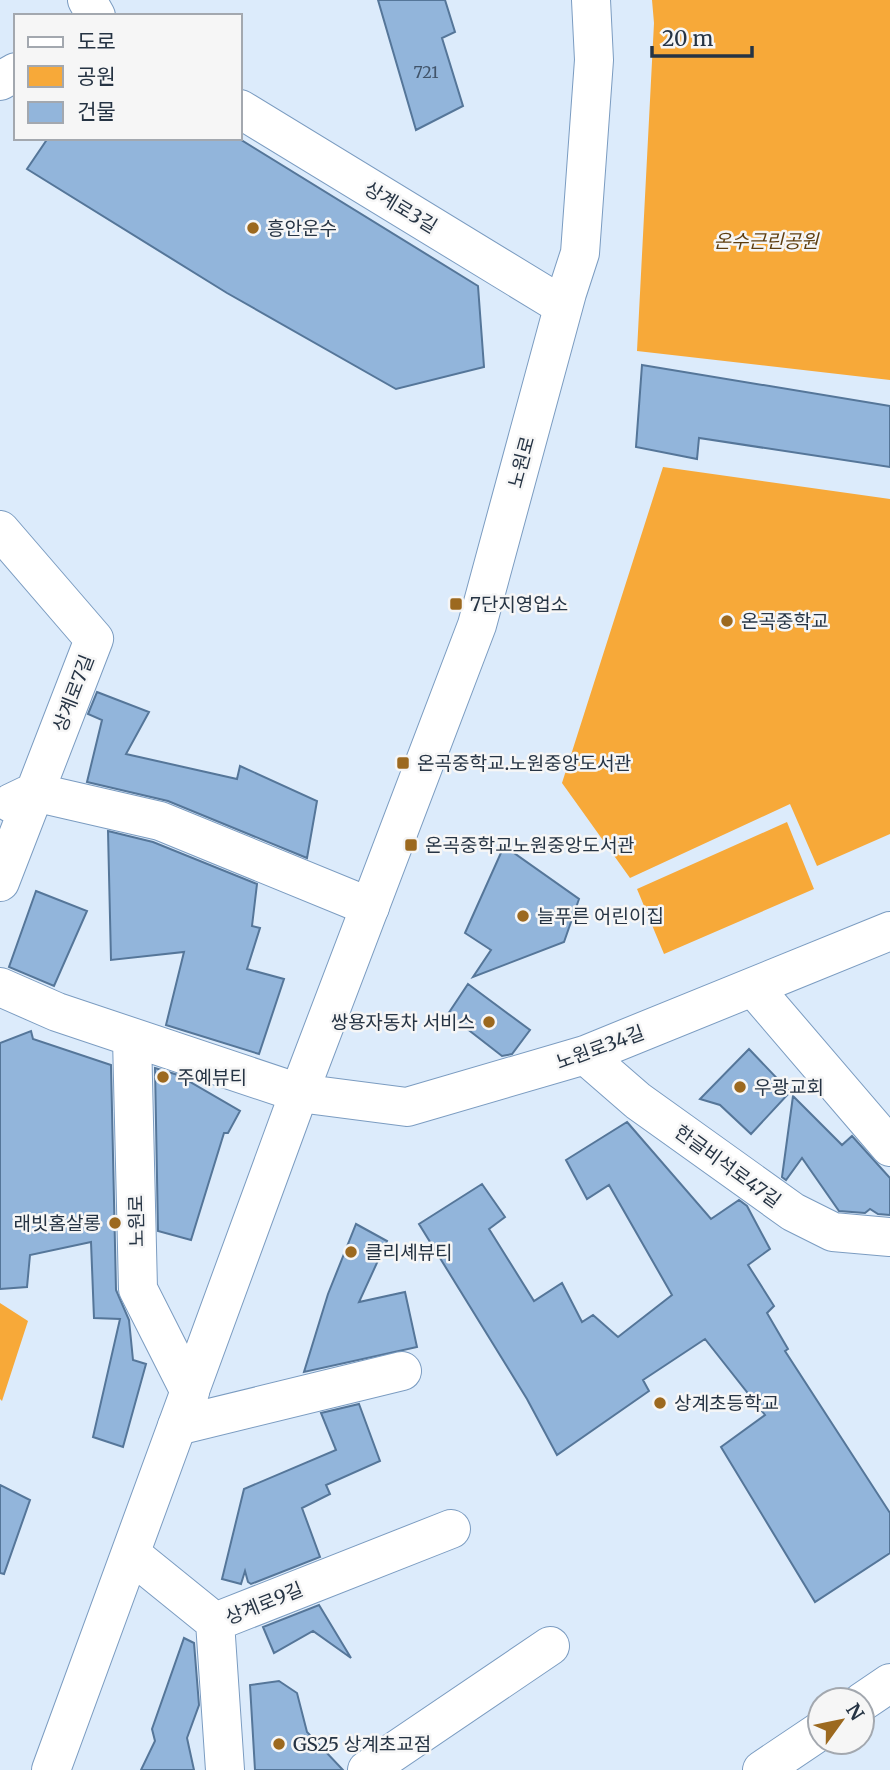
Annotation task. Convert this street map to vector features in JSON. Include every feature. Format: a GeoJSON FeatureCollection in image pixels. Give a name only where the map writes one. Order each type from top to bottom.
{"type":"FeatureCollection","features":[{"type":"Feature","properties":{"kind":"street","name":"노원로"},"geometry":{"type":"LineString","coordinates":[[51,1770],[299,1093],[477,625],[563,306],[580,253],[594,60],[591,0]]}},
{"type":"Feature","properties":{"kind":"street","name":"상계로3길"},"geometry":{"type":"LineString","coordinates":[[242,110],[563,306]]}},
{"type":"Feature","properties":{"kind":"street","name":"상계로7길"},"geometry":{"type":"LineString","coordinates":[[0,530],[94,639],[0,882]]}},
{"type":"Feature","properties":{"kind":"street"},"geometry":{"type":"LineString","coordinates":[[0,809],[34,792],[160,821],[370,907]]}},
{"type":"Feature","properties":{"kind":"street","name":"노원로34길"},"geometry":{"type":"LineString","coordinates":[[299,1093],[407,1107],[585,1055],[890,931]]}},
{"type":"Feature","properties":{"kind":"street"},"geometry":{"type":"LineString","coordinates":[[0,987],[57,1012],[299,1093]]}},
{"type":"Feature","properties":{"kind":"street"},"geometry":{"type":"LineString","coordinates":[[753,987],[890,1147]]}},
{"type":"Feature","properties":{"kind":"street","name":"노원로"},"geometry":{"type":"LineString","coordinates":[[132,1038],[138,1289],[183,1409]]}},
{"type":"Feature","properties":{"kind":"street","name":"한글비석로47길"},"geometry":{"type":"LineString","coordinates":[[585,1055],[638,1101],[793,1212],[833,1232],[890,1237]]}},
{"type":"Feature","properties":{"kind":"street"},"geometry":{"type":"LineString","coordinates":[[842,1091],[890,1101]]}},
{"type":"Feature","properties":{"kind":"street"},"geometry":{"type":"LineString","coordinates":[[183,1409],[402,1371]]}},
{"type":"Feature","properties":{"kind":"street","name":"상계로9길"},"geometry":{"type":"LineString","coordinates":[[225,1770],[215,1622],[451,1529]]}},
{"type":"Feature","properties":{"kind":"street"},"geometry":{"type":"LineString","coordinates":[[131,1554],[215,1622]]}},
{"type":"Feature","properties":{"kind":"street"},"geometry":{"type":"LineString","coordinates":[[367,1770],[550,1646]]}},
{"type":"Feature","properties":{"kind":"street"},"geometry":{"type":"LineString","coordinates":[[762,1770],[806,1740]]}},
{"type":"Feature","properties":{"kind":"green space","name":"온수근린공원"},"geometry":{"type":"Polygon","coordinates":[[[652,0],[890,0],[890,380],[637,351],[654,23],[652,0]]]}},
{"type":"Feature","properties":{"kind":"green space"},"geometry":{"type":"Polygon","coordinates":[[[663,467],[890,499],[890,834],[817,866],[790,804],[630,878],[562,783],[663,467]]]}},
{"type":"Feature","properties":{"kind":"green space"},"geometry":{"type":"Polygon","coordinates":[[[787,822],[814,889],[664,954],[637,889],[787,822]]]}},
{"type":"Feature","properties":{"kind":"green space"},"geometry":{"type":"Polygon","coordinates":[[[0,1303],[28,1321],[2,1401],[0,1399],[0,1303]]]}},
{"type":"Feature","properties":{"kind":"building"},"geometry":{"type":"Polygon","coordinates":[[[378,0],[445,0],[455,32],[442,38],[463,106],[416,130],[378,0]]]}},
{"type":"Feature","properties":{"kind":"building","name":"흥안운수"},"geometry":{"type":"Polygon","coordinates":[[[47,140],[241,140],[478,286],[484,367],[396,389],[227,293],[27,169],[47,140]]]}},
{"type":"Feature","properties":{"kind":"building"},"geometry":{"type":"Polygon","coordinates":[[[642,365],[890,406],[890,467],[699,438],[697,459],[636,447],[642,365]]]}},
{"type":"Feature","properties":{"kind":"building"},"geometry":{"type":"Polygon","coordinates":[[[97,692],[149,712],[126,754],[237,779],[240,766],[317,801],[307,858],[168,801],[87,782],[102,720],[88,714],[97,692]]]}},
{"type":"Feature","properties":{"kind":"building"},"geometry":{"type":"Polygon","coordinates":[[[108,831],[153,842],[257,884],[252,926],[260,928],[247,969],[284,979],[259,1054],[166,1025],[184,952],[111,960],[108,831]]]}},
{"type":"Feature","properties":{"kind":"building","name":"늘푸른 어린이집"},"geometry":{"type":"Polygon","coordinates":[[[504,846],[579,899],[564,942],[473,977],[491,950],[465,933],[504,846]]]}},
{"type":"Feature","properties":{"kind":"building"},"geometry":{"type":"Polygon","coordinates":[[[36,891],[87,911],[54,986],[9,967],[36,891]]]}},
{"type":"Feature","properties":{"kind":"building","name":"쌍용자동차 서비스"},"geometry":{"type":"Polygon","coordinates":[[[468,984],[530,1030],[512,1054],[502,1056],[448,1014],[468,984]]]}},
{"type":"Feature","properties":{"kind":"building"},"geometry":{"type":"Polygon","coordinates":[[[31,1031],[33,1039],[111,1065],[116,1290],[129,1320],[133,1360],[146,1364],[123,1447],[93,1437],[120,1319],[94,1318],[91,1242],[30,1255],[27,1287],[0,1289],[0,1043],[31,1031]]]}},
{"type":"Feature","properties":{"kind":"building","name":"우광교회"},"geometry":{"type":"Polygon","coordinates":[[[749,1049],[790,1092],[751,1134],[720,1105],[700,1099],[749,1049]]]}},
{"type":"Feature","properties":{"kind":"building"},"geometry":{"type":"Polygon","coordinates":[[[155,1068],[178,1075],[240,1111],[228,1133],[224,1133],[191,1240],[158,1231],[155,1068]]]}},
{"type":"Feature","properties":{"kind":"building"},"geometry":{"type":"Polygon","coordinates":[[[793,1096],[842,1145],[852,1136],[890,1178],[890,1215],[878,1214],[870,1209],[865,1213],[839,1211],[802,1158],[786,1180],[782,1177],[793,1096]]]}},
{"type":"Feature","properties":{"kind":"building"},"geometry":{"type":"Polygon","coordinates":[[[627,1122],[711,1219],[739,1200],[747,1206],[770,1249],[748,1265],[774,1306],[767,1313],[788,1349],[785,1351],[890,1513],[890,1553],[815,1602],[721,1447],[765,1415],[705,1339],[643,1380],[649,1391],[557,1455],[527,1399],[419,1224],[482,1184],[505,1217],[489,1229],[534,1301],[562,1283],[582,1322],[593,1315],[618,1337],[672,1295],[609,1185],[587,1199],[566,1160],[627,1122]]]}},
{"type":"Feature","properties":{"kind":"building"},"geometry":{"type":"Polygon","coordinates":[[[356,1224],[387,1241],[359,1302],[405,1292],[417,1347],[304,1372],[328,1294],[356,1224]]]}},
{"type":"Feature","properties":{"kind":"building"},"geometry":{"type":"Polygon","coordinates":[[[359,1404],[380,1461],[326,1485],[330,1494],[302,1508],[320,1557],[251,1584],[245,1571],[241,1584],[222,1579],[244,1489],[336,1450],[321,1413],[359,1404]]]}},
{"type":"Feature","properties":{"kind":"building"},"geometry":{"type":"Polygon","coordinates":[[[0,1485],[30,1500],[4,1574],[0,1573],[0,1485]]]}},
{"type":"Feature","properties":{"kind":"building"},"geometry":{"type":"Polygon","coordinates":[[[319,1605],[351,1658],[313,1631],[274,1653],[263,1627],[319,1605]]]}},
{"type":"Feature","properties":{"kind":"building"},"geometry":{"type":"Polygon","coordinates":[[[184,1638],[194,1643],[199,1705],[187,1738],[194,1770],[141,1770],[155,1741],[152,1729],[184,1638]]]}},
{"type":"Feature","properties":{"kind":"building"},"geometry":{"type":"Polygon","coordinates":[[[279,1681],[297,1693],[307,1732],[343,1770],[255,1770],[250,1685],[279,1681]]]}},
{"type":"Feature","properties":{"kind":"place","name":"흥안운수"},"geometry":{"type":"Point","coordinates":[253,228]}},
{"type":"Feature","properties":{"kind":"place","name":"7단지영업소"},"geometry":{"type":"Point","coordinates":[456,604]}},
{"type":"Feature","properties":{"kind":"place","name":"온곡중학교"},"geometry":{"type":"Point","coordinates":[727,621]}},
{"type":"Feature","properties":{"kind":"place","name":"온곡중학교.노원중앙도서관"},"geometry":{"type":"Point","coordinates":[403,763]}},
{"type":"Feature","properties":{"kind":"place","name":"온곡중학교노원중앙도서관"},"geometry":{"type":"Point","coordinates":[411,845]}},
{"type":"Feature","properties":{"kind":"place","name":"늘푸른 어린이집"},"geometry":{"type":"Point","coordinates":[523,916]}},
{"type":"Feature","properties":{"kind":"place","name":"쌍용자동차 서비스"},"geometry":{"type":"Point","coordinates":[489,1022]}},
{"type":"Feature","properties":{"kind":"place","name":"주예뷰티"},"geometry":{"type":"Point","coordinates":[163,1077]}},
{"type":"Feature","properties":{"kind":"place","name":"우광교회"},"geometry":{"type":"Point","coordinates":[740,1087]}},
{"type":"Feature","properties":{"kind":"place","name":"래빗홈살롱"},"geometry":{"type":"Point","coordinates":[115,1223]}},
{"type":"Feature","properties":{"kind":"place","name":"클리셰뷰티"},"geometry":{"type":"Point","coordinates":[351,1252]}},
{"type":"Feature","properties":{"kind":"place","name":"상계초등학교"},"geometry":{"type":"Point","coordinates":[660,1403]}},
{"type":"Feature","properties":{"kind":"place","name":"GS25 상계초교점"},"geometry":{"type":"Point","coordinates":[279,1744]}}]}
